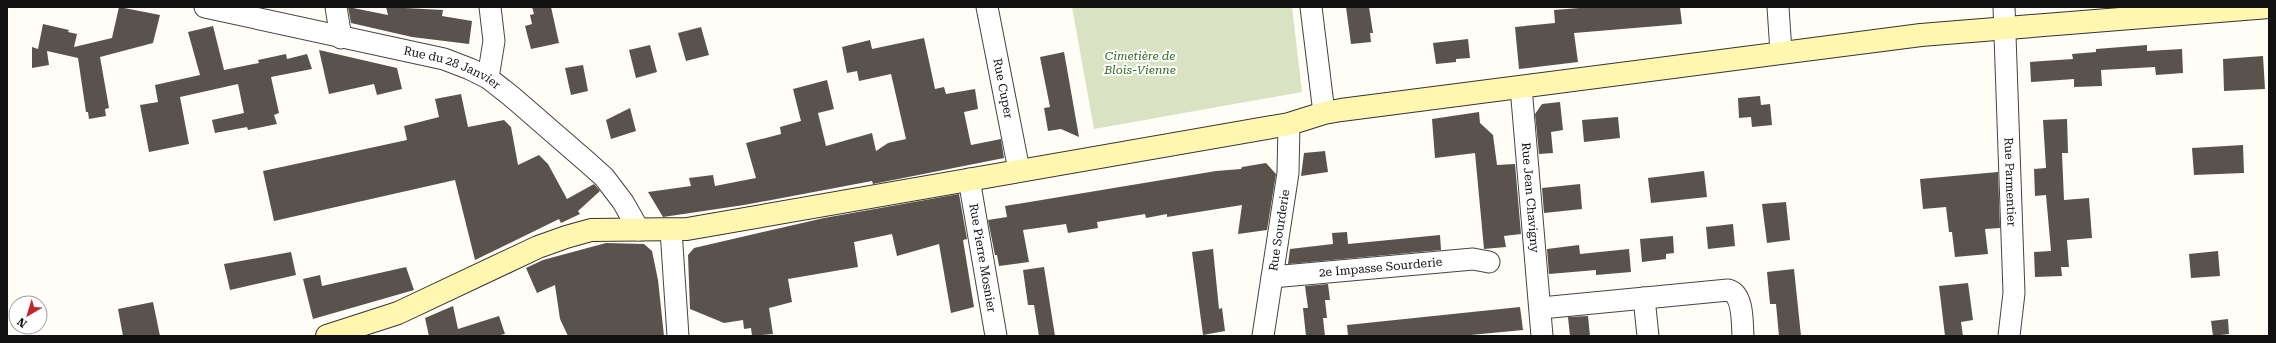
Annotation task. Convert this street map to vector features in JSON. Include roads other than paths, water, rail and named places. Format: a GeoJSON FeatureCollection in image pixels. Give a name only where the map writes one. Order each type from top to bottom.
{"type":"FeatureCollection","features":[{"type":"Feature","properties":{"kind":"street","name":"Rue du 28 Janvier"},"geometry":{"type":"LineString","coordinates":[[206,7],[341,38],[444,59],[488,78],[511,96],[604,177],[623,202],[639,230]]}},
{"type":"Feature","properties":{"kind":"street"},"geometry":{"type":"LineString","coordinates":[[336,7],[341,38]]}},
{"type":"Feature","properties":{"kind":"street"},"geometry":{"type":"LineString","coordinates":[[488,78],[494,41],[490,7]]}},
{"type":"Feature","properties":{"kind":"street","name":"Rue Cuper"},"geometry":{"type":"LineString","coordinates":[[988,7],[1019,170]]}},
{"type":"Feature","properties":{"kind":"street"},"geometry":{"type":"LineString","coordinates":[[1311,7],[1324,113]]}},
{"type":"Feature","properties":{"kind":"street"},"geometry":{"type":"LineString","coordinates":[[1778,7],[1781,52]]}},
{"type":"Feature","properties":{"kind":"street"},"geometry":{"type":"LineString","coordinates":[[327,336],[398,313],[538,247],[591,230],[671,230],[1289,124],[1324,113],[1781,52],[2005,17],[2269,7]]}},
{"type":"Feature","properties":{"kind":"street","name":"Rue Parmentier"},"geometry":{"type":"LineString","coordinates":[[2005,17],[2014,293],[2009,336]]}},
{"type":"Feature","properties":{"kind":"street","name":"Rue Jean Chavigny"},"geometry":{"type":"LineString","coordinates":[[1521,87],[1541,308],[1542,336]]}},
{"type":"Feature","properties":{"kind":"street","name":"Rue Sourderie"},"geometry":{"type":"LineString","coordinates":[[1263,336],[1288,173],[1289,124]]}},
{"type":"Feature","properties":{"kind":"street","name":"Rue Pierre Mosnier"},"geometry":{"type":"LineString","coordinates":[[968,179],[996,336]]}},
{"type":"Feature","properties":{"kind":"street"},"geometry":{"type":"LineString","coordinates":[[671,230],[678,336]]}},
{"type":"Feature","properties":{"kind":"street","name":"2e Impasse Sourderie"},"geometry":{"type":"LineString","coordinates":[[1272,277],[1473,258],[1489,262]]}},
{"type":"Feature","properties":{"kind":"street"},"geometry":{"type":"LineString","coordinates":[[1541,308],[1732,291],[1740,303],[1743,336]]}},
{"type":"Feature","properties":{"kind":"street"},"geometry":{"type":"LineString","coordinates":[[1644,298],[1648,336]]}},
{"type":"Feature","properties":{"kind":"park label","name":"Cimetière de Blois-Vienne"},"geometry":{"type":"Point","coordinates":[1140,63]}}]}
